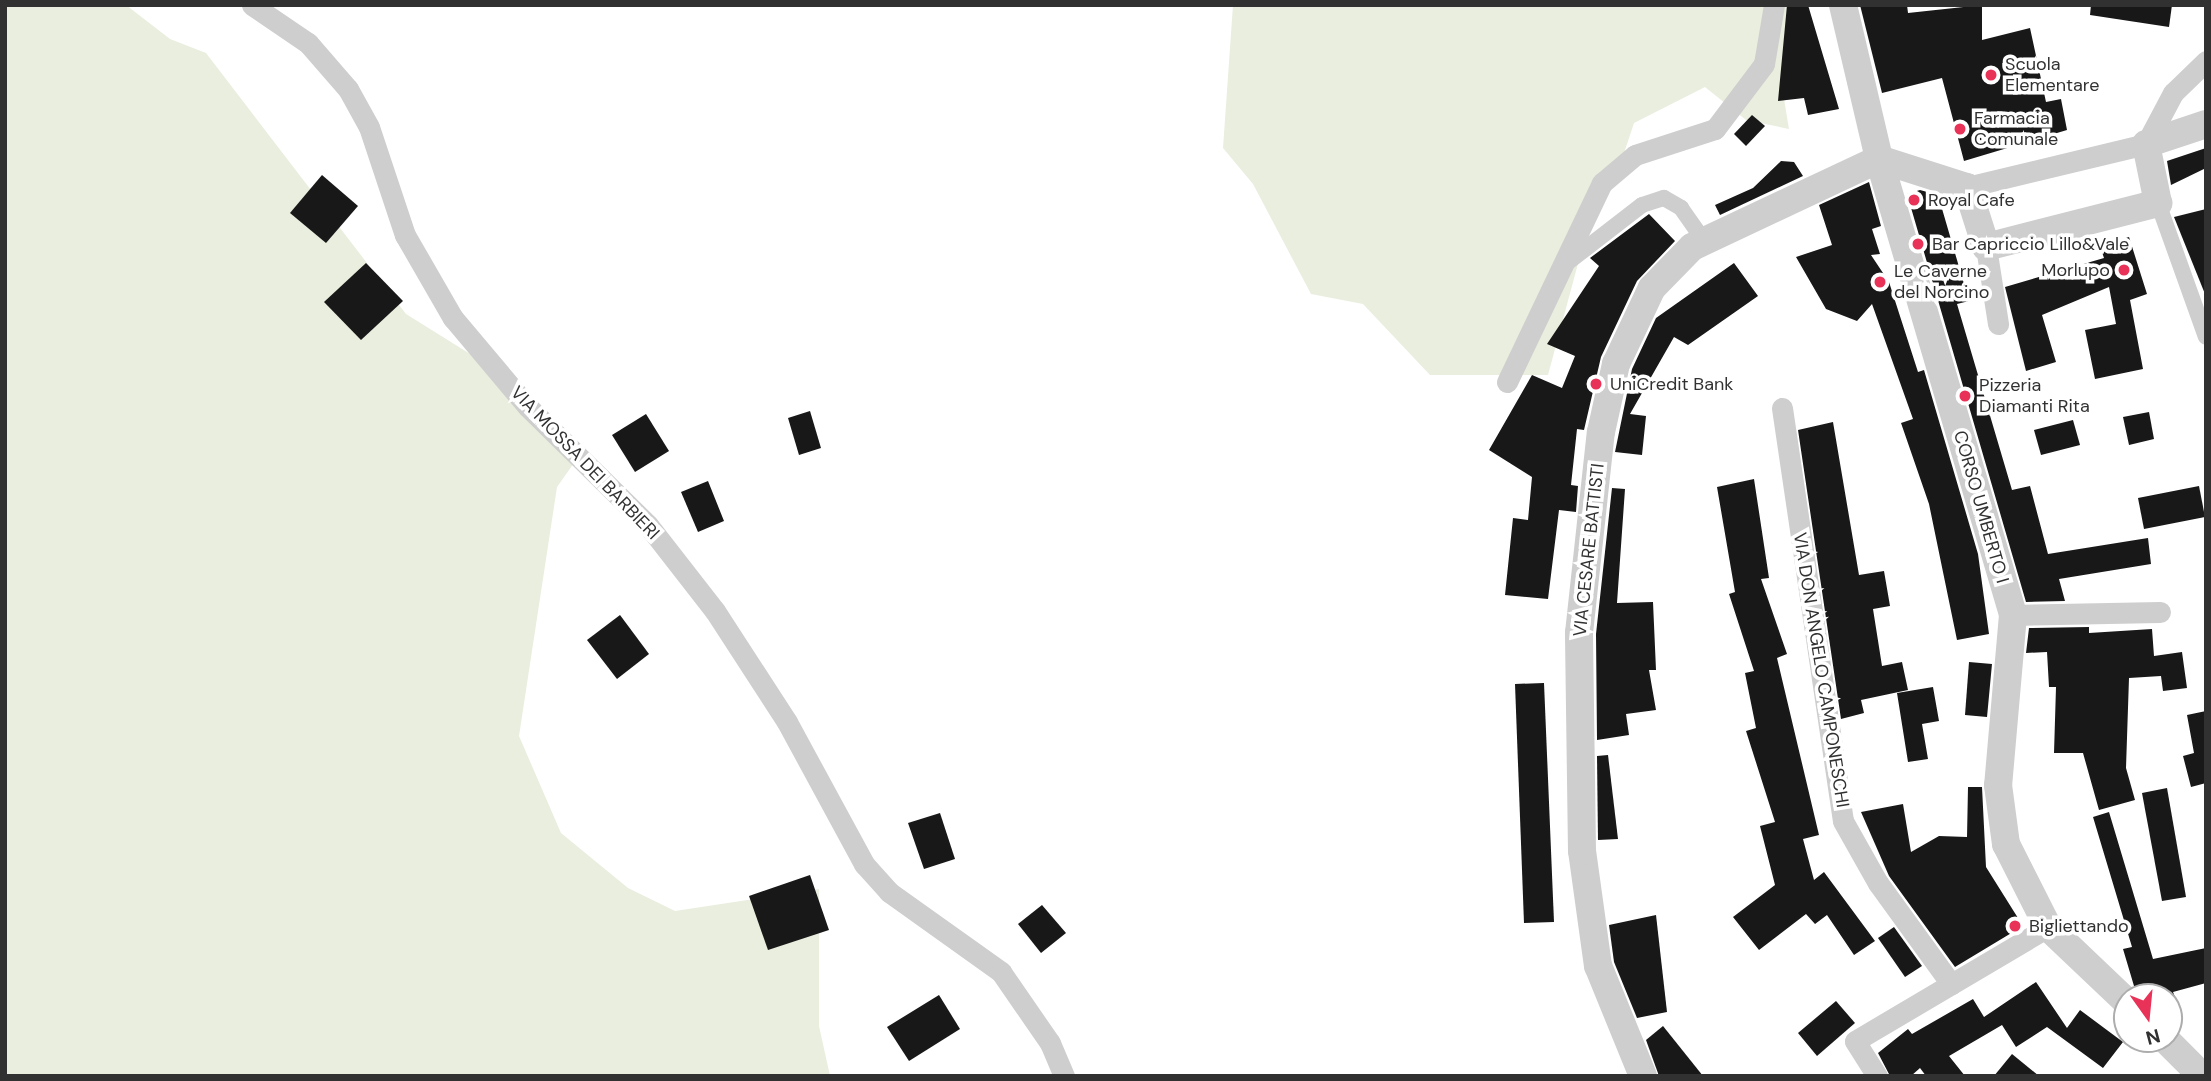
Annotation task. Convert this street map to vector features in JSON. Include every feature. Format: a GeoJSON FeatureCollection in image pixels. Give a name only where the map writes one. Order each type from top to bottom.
{"type":"FeatureCollection","features":[{"type":"Feature","properties":{"kind":"street","name":"VIA MOSSA DEI BARBIERI"},"geometry":{"type":"LineString","coordinates":[[252,5],[308,43],[348,89],[369,127],[405,235],[446,307],[528,407],[648,525],[715,611],[787,722],[864,864],[889,892],[1001,972],[1044,1033],[1064,1076]]}},
{"type":"Feature","properties":{"kind":"street"},"geometry":{"type":"LineString","coordinates":[[1507,382],[1567,263],[1598,191],[1619,165],[1697,140],[1721,124],[1764,64],[1774,5]]}},
{"type":"Feature","properties":{"kind":"street","name":"CORSO UMBERTO I"},"geometry":{"type":"LineString","coordinates":[[1843,5],[1879,159],[2013,615],[1998,802],[2012,863],[2048,927],[2113,989]]}},
{"type":"Feature","properties":{"kind":"street"},"geometry":{"type":"LineString","coordinates":[[2206,61],[2173,93],[2146,144],[2158,203],[2206,337]]}},
{"type":"Feature","properties":{"kind":"street"},"geometry":{"type":"LineString","coordinates":[[1879,159],[1967,187],[2146,144],[2206,124]]}},
{"type":"Feature","properties":{"kind":"street","name":"VIA CESARE BATTISTI"},"geometry":{"type":"LineString","coordinates":[[1643,1076],[1606,993],[1584,883],[1579,633],[1601,432],[1619,355],[1652,288],[1703,240],[1879,159]]}},
{"type":"Feature","properties":{"kind":"street"},"geometry":{"type":"LineString","coordinates":[[1967,187],[1986,247],[1997,324]]}},
{"type":"Feature","properties":{"kind":"street"},"geometry":{"type":"LineString","coordinates":[[1567,263],[1642,205],[1664,198],[1703,240]]}},
{"type":"Feature","properties":{"kind":"street"},"geometry":{"type":"LineString","coordinates":[[1986,247],[2158,203]]}},
{"type":"Feature","properties":{"kind":"street","name":"VIA DON ANGELO CAMPONESCHI"},"geometry":{"type":"LineString","coordinates":[[1782,408],[1843,821],[1878,883],[1951,984]]}},
{"type":"Feature","properties":{"kind":"street"},"geometry":{"type":"LineString","coordinates":[[2013,615],[2160,612]]}},
{"type":"Feature","properties":{"kind":"street"},"geometry":{"type":"LineString","coordinates":[[1877,1076],[1855,1041],[2048,927]]}},
{"type":"Feature","properties":{"kind":"street"},"geometry":{"type":"LineString","coordinates":[[2179,1053],[2202,1076]]}},
{"type":"Feature","properties":{"kind":"shaded area"},"geometry":{"type":"Polygon","coordinates":[[[5,5],[126,5],[170,39],[206,53],[406,314],[483,362],[581,453],[557,487],[519,736],[561,833],[628,888],[675,911],[819,889],[819,1026],[830,1076],[5,1076],[5,5]]]}},
{"type":"Feature","properties":{"kind":"shaded area"},"geometry":{"type":"Polygon","coordinates":[[[1233,5],[1792,5],[1782,87],[1789,129],[1746,120],[1705,87],[1634,123],[1618,171],[1590,219],[1548,375],[1430,375],[1363,304],[1311,294],[1253,184],[1223,148],[1233,5]]]}},
{"type":"Feature","properties":{"kind":"building"},"geometry":{"type":"Polygon","coordinates":[[[1787,5],[1808,5],[1839,109],[1808,115],[1804,98],[1778,101],[1787,5]]]}},
{"type":"Feature","properties":{"kind":"building","name":"Scuola Elementare"},"geometry":{"type":"Polygon","coordinates":[[[1860,5],[1907,5],[1908,13],[1982,5],[1982,40],[2030,28],[2046,102],[2061,99],[2067,130],[1964,161],[1942,78],[1882,93],[1860,5]]]}},
{"type":"Feature","properties":{"kind":"building"},"geometry":{"type":"Polygon","coordinates":[[[2091,5],[2172,5],[2169,27],[2090,15],[2091,5]]]}},
{"type":"Feature","properties":{"kind":"building"},"geometry":{"type":"Polygon","coordinates":[[[1752,115],[1765,126],[1746,146],[1734,134],[1752,115]]]}},
{"type":"Feature","properties":{"kind":"building"},"geometry":{"type":"Polygon","coordinates":[[[2206,148],[2206,168],[2171,185],[2167,161],[2206,148]]]}},
{"type":"Feature","properties":{"kind":"building"},"geometry":{"type":"Polygon","coordinates":[[[1781,161],[1794,162],[1803,176],[1720,215],[1715,205],[1753,188],[1781,161]]]}},
{"type":"Feature","properties":{"kind":"building"},"geometry":{"type":"Polygon","coordinates":[[[322,175],[358,206],[326,243],[290,213],[322,175]]]}},
{"type":"Feature","properties":{"kind":"building"},"geometry":{"type":"Polygon","coordinates":[[[1869,182],[1881,226],[1872,229],[1880,254],[1871,255],[1889,282],[1918,372],[1924,370],[1978,554],[1989,634],[1957,640],[1929,504],[1901,423],[1913,419],[1872,304],[1857,321],[1826,309],[1796,257],[1832,245],[1819,205],[1869,182]]]}},
{"type":"Feature","properties":{"kind":"building"},"geometry":{"type":"Polygon","coordinates":[[[1920,190],[1938,195],[1969,301],[1957,304],[2012,490],[2030,486],[2048,554],[2148,538],[2151,564],[2059,579],[2065,601],[2026,602],[1907,194],[1920,190]]]}},
{"type":"Feature","properties":{"kind":"building"},"geometry":{"type":"Polygon","coordinates":[[[2206,209],[2206,294],[2205,294],[2174,217],[2206,209]]]}},
{"type":"Feature","properties":{"kind":"building"},"geometry":{"type":"Polygon","coordinates":[[[1649,214],[1675,241],[1637,281],[1601,357],[1584,430],[1577,429],[1571,485],[1578,486],[1576,512],[1559,510],[1548,599],[1505,595],[1513,518],[1528,520],[1532,477],[1489,450],[1532,375],[1562,388],[1575,356],[1547,344],[1599,266],[1590,258],[1649,214]]]}},
{"type":"Feature","properties":{"kind":"building"},"geometry":{"type":"Polygon","coordinates":[[[2129,237],[2147,294],[2130,300],[2143,369],[2095,379],[2085,330],[2116,324],[2109,287],[2042,315],[2056,362],[2026,371],[2005,287],[2104,258],[2100,246],[2129,237]]]}},
{"type":"Feature","properties":{"kind":"building"},"geometry":{"type":"Polygon","coordinates":[[[366,263],[403,301],[361,340],[324,302],[366,263]]]}},
{"type":"Feature","properties":{"kind":"building"},"geometry":{"type":"Polygon","coordinates":[[[1734,263],[1758,296],[1688,345],[1674,337],[1630,414],[1646,416],[1642,455],[1615,452],[1632,369],[1656,318],[1734,263]]]}},
{"type":"Feature","properties":{"kind":"building"},"geometry":{"type":"Polygon","coordinates":[[[810,411],[821,448],[799,455],[788,418],[810,411]]]}},
{"type":"Feature","properties":{"kind":"building"},"geometry":{"type":"Polygon","coordinates":[[[2149,412],[2154,439],[2129,445],[2123,417],[2149,412]]]}},
{"type":"Feature","properties":{"kind":"building"},"geometry":{"type":"Polygon","coordinates":[[[646,414],[669,451],[635,472],[612,435],[646,414]]]}},
{"type":"Feature","properties":{"kind":"building"},"geometry":{"type":"Polygon","coordinates":[[[2073,420],[2080,445],[2041,455],[2034,430],[2073,420]]]}},
{"type":"Feature","properties":{"kind":"building"},"geometry":{"type":"Polygon","coordinates":[[[1833,422],[1859,575],[1884,571],[1890,606],[1873,609],[1882,666],[1902,662],[1908,690],[1861,700],[1864,713],[1841,719],[1798,430],[1833,422]]]}},
{"type":"Feature","properties":{"kind":"building"},"geometry":{"type":"Polygon","coordinates":[[[1754,479],[1769,578],[1761,579],[1787,654],[1777,658],[1819,835],[1803,839],[1814,880],[1824,872],[1875,941],[1854,955],[1827,915],[1815,924],[1806,914],[1759,950],[1733,917],[1775,885],[1760,826],[1775,822],[1746,731],[1756,728],[1745,673],[1754,671],[1729,594],[1735,592],[1717,487],[1754,479]]]}},
{"type":"Feature","properties":{"kind":"building"},"geometry":{"type":"Polygon","coordinates":[[[708,481],[724,521],[698,532],[681,492],[708,481]]]}},
{"type":"Feature","properties":{"kind":"building"},"geometry":{"type":"Polygon","coordinates":[[[2199,486],[2205,517],[2144,529],[2138,498],[2199,486]]]}},
{"type":"Feature","properties":{"kind":"building"},"geometry":{"type":"Polygon","coordinates":[[[1612,488],[1625,489],[1617,603],[1653,602],[1656,670],[1649,670],[1656,710],[1626,714],[1629,735],[1597,740],[1596,634],[1612,488]]]}},
{"type":"Feature","properties":{"kind":"building"},"geometry":{"type":"Polygon","coordinates":[[[620,615],[649,654],[617,679],[587,640],[620,615]]]}},
{"type":"Feature","properties":{"kind":"building"},"geometry":{"type":"Polygon","coordinates":[[[2089,627],[2089,633],[2152,629],[2154,656],[2182,652],[2187,688],[2163,691],[2161,676],[2129,678],[2126,768],[2135,800],[2099,810],[2083,753],[2054,753],[2056,687],[2049,687],[2047,652],[2026,653],[2029,628],[2089,627]]]}},
{"type":"Feature","properties":{"kind":"building"},"geometry":{"type":"Polygon","coordinates":[[[1969,662],[1992,664],[1987,717],[1965,715],[1969,662]]]}},
{"type":"Feature","properties":{"kind":"building"},"geometry":{"type":"Polygon","coordinates":[[[1544,683],[1554,922],[1524,923],[1515,684],[1544,683]]]}},
{"type":"Feature","properties":{"kind":"building"},"geometry":{"type":"Polygon","coordinates":[[[1933,687],[1939,721],[1922,724],[1928,759],[1908,762],[1897,693],[1933,687]]]}},
{"type":"Feature","properties":{"kind":"building"},"geometry":{"type":"Polygon","coordinates":[[[2206,711],[2206,783],[2191,787],[2183,756],[2194,753],[2187,715],[2206,711]]]}},
{"type":"Feature","properties":{"kind":"building"},"geometry":{"type":"Polygon","coordinates":[[[1608,755],[1618,839],[1598,840],[1597,756],[1608,755]]]}},
{"type":"Feature","properties":{"kind":"building"},"geometry":{"type":"Polygon","coordinates":[[[1968,787],[1982,787],[1986,867],[2023,926],[1955,967],[1889,876],[1861,812],[1903,804],[1911,852],[1939,836],[1967,837],[1968,787]]]}},
{"type":"Feature","properties":{"kind":"building"},"geometry":{"type":"Polygon","coordinates":[[[2167,788],[2186,897],[2162,901],[2142,793],[2167,788]]]}},
{"type":"Feature","properties":{"kind":"building"},"geometry":{"type":"Polygon","coordinates":[[[2109,812],[2153,959],[2206,948],[2206,983],[2183,989],[2183,983],[2133,983],[2123,949],[2132,947],[2093,817],[2109,812]]]}},
{"type":"Feature","properties":{"kind":"building"},"geometry":{"type":"Polygon","coordinates":[[[940,813],[955,859],[924,869],[908,823],[940,813]]]}},
{"type":"Feature","properties":{"kind":"building"},"geometry":{"type":"Polygon","coordinates":[[[810,875],[829,930],[768,950],[749,896],[810,875]]]}},
{"type":"Feature","properties":{"kind":"building"},"geometry":{"type":"Polygon","coordinates":[[[1042,905],[1066,933],[1041,953],[1018,924],[1042,905]]]}},
{"type":"Feature","properties":{"kind":"building"},"geometry":{"type":"Polygon","coordinates":[[[1656,915],[1667,1012],[1637,1018],[1614,962],[1609,925],[1656,915]]]}},
{"type":"Feature","properties":{"kind":"building"},"geometry":{"type":"Polygon","coordinates":[[[1894,927],[1922,966],[1905,977],[1878,938],[1894,927]]]}},
{"type":"Feature","properties":{"kind":"building"},"geometry":{"type":"Polygon","coordinates":[[[2036,982],[2067,1028],[2080,1010],[2113,1035],[2115,1053],[2103,1068],[2047,1027],[2016,1047],[2002,1025],[1949,1056],[1965,1076],[1926,1076],[1920,1068],[1911,1076],[1890,1076],[1878,1053],[1908,1029],[1912,1034],[1973,999],[1984,1017],[2036,982]]]}},
{"type":"Feature","properties":{"kind":"building"},"geometry":{"type":"Polygon","coordinates":[[[939,995],[960,1029],[909,1061],[887,1027],[939,995]]]}},
{"type":"Feature","properties":{"kind":"building"},"geometry":{"type":"Polygon","coordinates":[[[1836,1001],[1855,1023],[1817,1056],[1798,1033],[1836,1001]]]}},
{"type":"Feature","properties":{"kind":"building"},"geometry":{"type":"Polygon","coordinates":[[[1663,1026],[1703,1076],[1659,1076],[1646,1040],[1663,1026]]]}},
{"type":"Feature","properties":{"kind":"building"},"geometry":{"type":"Polygon","coordinates":[[[2012,1054],[2039,1076],[1994,1076],[2012,1054]]]}},
{"type":"Feature","properties":{"kind":"place","name":"Scuola Elementare"},"geometry":{"type":"Point","coordinates":[1991,75]}},
{"type":"Feature","properties":{"kind":"place","name":"Farmacia Comunale"},"geometry":{"type":"Point","coordinates":[1960,129]}},
{"type":"Feature","properties":{"kind":"place","name":"Royal Cafe"},"geometry":{"type":"Point","coordinates":[1914,200]}},
{"type":"Feature","properties":{"kind":"place","name":"Bar Capriccio Lillo&Vale"},"geometry":{"type":"Point","coordinates":[1918,244]}},
{"type":"Feature","properties":{"kind":"place","name":"Morlupo"},"geometry":{"type":"Point","coordinates":[2124,270]}},
{"type":"Feature","properties":{"kind":"place","name":"Le Caverne del Norcino"},"geometry":{"type":"Point","coordinates":[1880,282]}},
{"type":"Feature","properties":{"kind":"place","name":"UniCredit Bank"},"geometry":{"type":"Point","coordinates":[1596,384]}},
{"type":"Feature","properties":{"kind":"place","name":"Pizzeria Diamanti Rita"},"geometry":{"type":"Point","coordinates":[1965,396]}},
{"type":"Feature","properties":{"kind":"place","name":"Bigliettando"},"geometry":{"type":"Point","coordinates":[2015,926]}}]}
